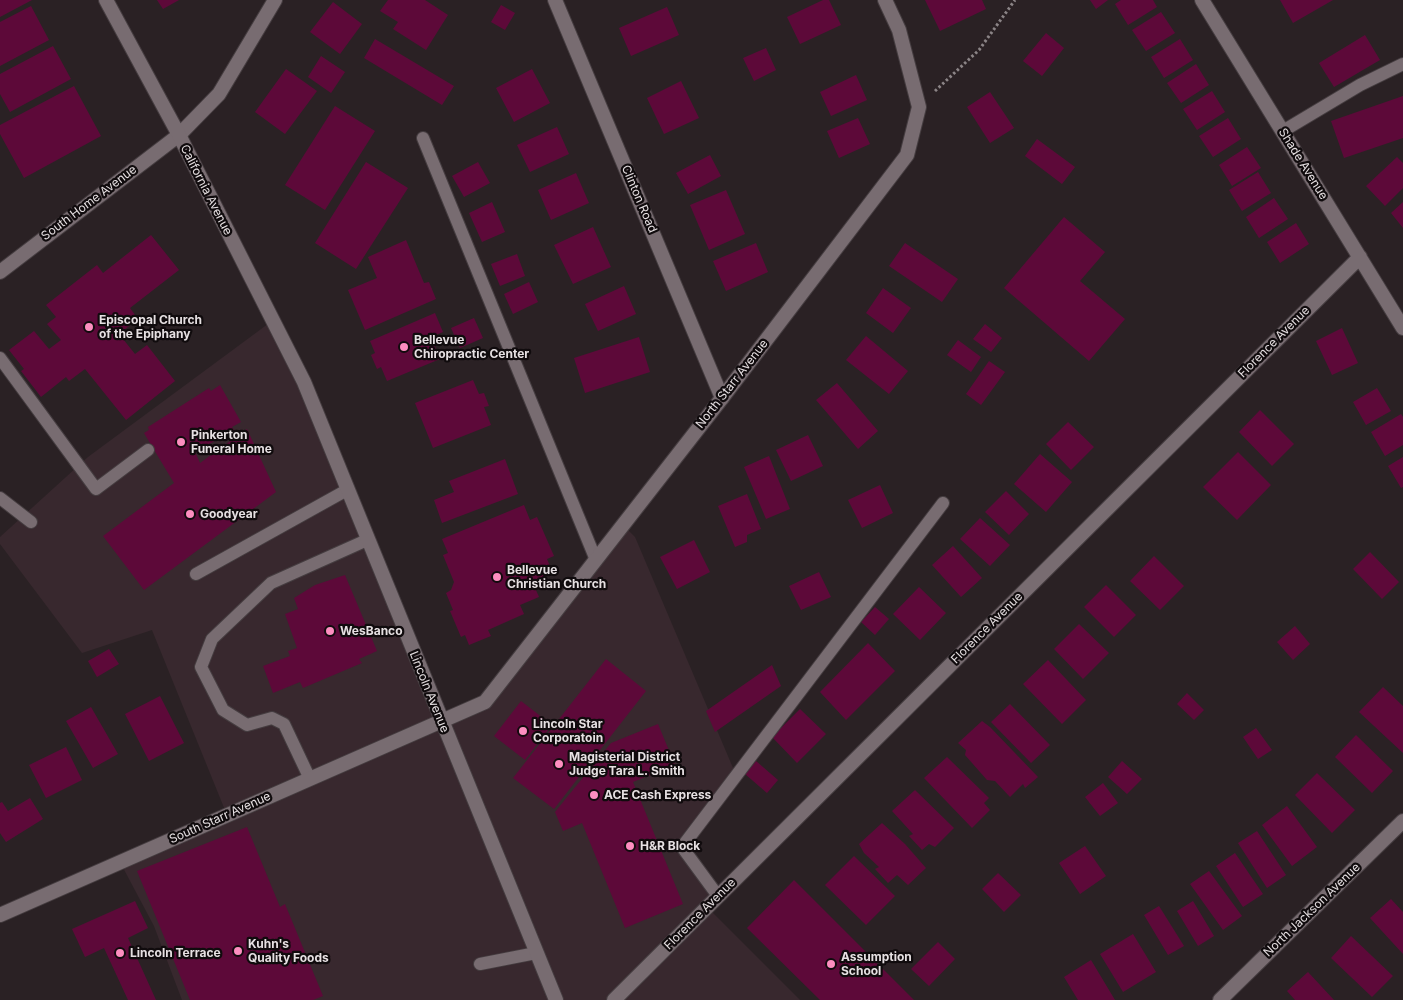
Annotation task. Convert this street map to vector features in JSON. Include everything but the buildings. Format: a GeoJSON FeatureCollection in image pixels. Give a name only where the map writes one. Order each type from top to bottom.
{"type":"FeatureCollection","features":[{"type":"Feature","properties":{"kind":"street","name":"California Avenue"},"geometry":{"type":"LineString","coordinates":[[106,0],[179,135],[304,382]]}},
{"type":"Feature","properties":{"kind":"street","name":"South Home Avenue"},"geometry":{"type":"LineString","coordinates":[[0,272],[179,135],[219,94],[275,0]]}},
{"type":"Feature","properties":{"kind":"street","name":"Clinton Road"},"geometry":{"type":"LineString","coordinates":[[556,0],[722,398]]}},
{"type":"Feature","properties":{"kind":"street","name":"North Starr Avenue"},"geometry":{"type":"LineString","coordinates":[[441,722],[485,702],[722,398],[907,155],[919,107],[899,30],[885,0]]}},
{"type":"Feature","properties":{"kind":"street","name":"Shade Avenue"},"geometry":{"type":"LineString","coordinates":[[1202,0],[1403,328]]}},
{"type":"Feature","properties":{"kind":"street","name":"Florence Avenue"},"geometry":{"type":"LineString","coordinates":[[614,1000],[1360,257]]}},
{"type":"Feature","properties":{"kind":"street","name":"Lincoln Avenue"},"geometry":{"type":"LineString","coordinates":[[304,382],[441,722],[556,1000]]}},
{"type":"Feature","properties":{"kind":"street","name":"South Starr Avenue"},"geometry":{"type":"LineString","coordinates":[[0,914],[441,722]]}},
{"type":"Feature","properties":{"kind":"street","name":"North Jackson Avenue"},"geometry":{"type":"LineString","coordinates":[[1220,1000],[1403,821]]}},
{"type":"Feature","properties":{"kind":"lane"},"geometry":{"type":"LineString","coordinates":[[1282,131],[1360,85],[1403,64]]}},
{"type":"Feature","properties":{"kind":"lane"},"geometry":{"type":"LineString","coordinates":[[423,138],[596,560]]}},
{"type":"Feature","properties":{"kind":"lane"},"geometry":{"type":"LineString","coordinates":[[0,358],[96,489],[148,450]]}},
{"type":"Feature","properties":{"kind":"lane"},"geometry":{"type":"LineString","coordinates":[[196,574],[347,490]]}},
{"type":"Feature","properties":{"kind":"lane"},"geometry":{"type":"LineString","coordinates":[[0,498],[31,522]]}},
{"type":"Feature","properties":{"kind":"lane"},"geometry":{"type":"LineString","coordinates":[[718,896],[682,847],[943,503]]}},
{"type":"Feature","properties":{"kind":"lane"},"geometry":{"type":"LineString","coordinates":[[310,779],[284,724],[272,718],[247,725],[223,710],[201,667],[212,639],[272,583],[367,540]]}},
{"type":"Feature","properties":{"kind":"lane"},"geometry":{"type":"LineString","coordinates":[[480,964],[536,953]]}},
{"type":"Feature","properties":{"kind":"path"},"geometry":{"type":"LineString","coordinates":[[938,88],[978,50],[1015,0]]}},
{"type":"Feature","properties":{"kind":"shaded area"},"geometry":{"type":"Polygon","coordinates":[[[272,321],[441,722],[485,702],[623,525],[635,537],[736,775],[683,847],[718,896],[707,907],[800,1000],[182,1000],[154,926],[120,862],[227,815],[152,630],[82,653],[0,544],[0,537],[88,457],[272,321]]]}},
{"type":"Feature","properties":{"kind":"place","name":"Episcopal Church of the Epiphany"},"geometry":{"type":"Point","coordinates":[89,327]}},
{"type":"Feature","properties":{"kind":"place","name":"Bellevue Chiropractic Center"},"geometry":{"type":"Point","coordinates":[404,347]}},
{"type":"Feature","properties":{"kind":"place","name":"Pinkerton Funeral Home"},"geometry":{"type":"Point","coordinates":[181,442]}},
{"type":"Feature","properties":{"kind":"place","name":"Goodyear"},"geometry":{"type":"Point","coordinates":[190,514]}},
{"type":"Feature","properties":{"kind":"place","name":"Bellevue Christian Church"},"geometry":{"type":"Point","coordinates":[497,577]}},
{"type":"Feature","properties":{"kind":"place","name":"WesBanco"},"geometry":{"type":"Point","coordinates":[330,631]}},
{"type":"Feature","properties":{"kind":"place","name":"Lincoln Star Corporatoin"},"geometry":{"type":"Point","coordinates":[523,731]}},
{"type":"Feature","properties":{"kind":"place","name":"Magisterial District Judge Tara L. Smith"},"geometry":{"type":"Point","coordinates":[559,764]}},
{"type":"Feature","properties":{"kind":"place","name":"ACE Cash Express"},"geometry":{"type":"Point","coordinates":[594,795]}},
{"type":"Feature","properties":{"kind":"place","name":"H&R Block"},"geometry":{"type":"Point","coordinates":[630,846]}},
{"type":"Feature","properties":{"kind":"place","name":"Kuhn's Quality Foods"},"geometry":{"type":"Point","coordinates":[238,951]}},
{"type":"Feature","properties":{"kind":"place","name":"Lincoln Terrace"},"geometry":{"type":"Point","coordinates":[120,953]}},
{"type":"Feature","properties":{"kind":"place","name":"Assumption School"},"geometry":{"type":"Point","coordinates":[831,964]}}]}
